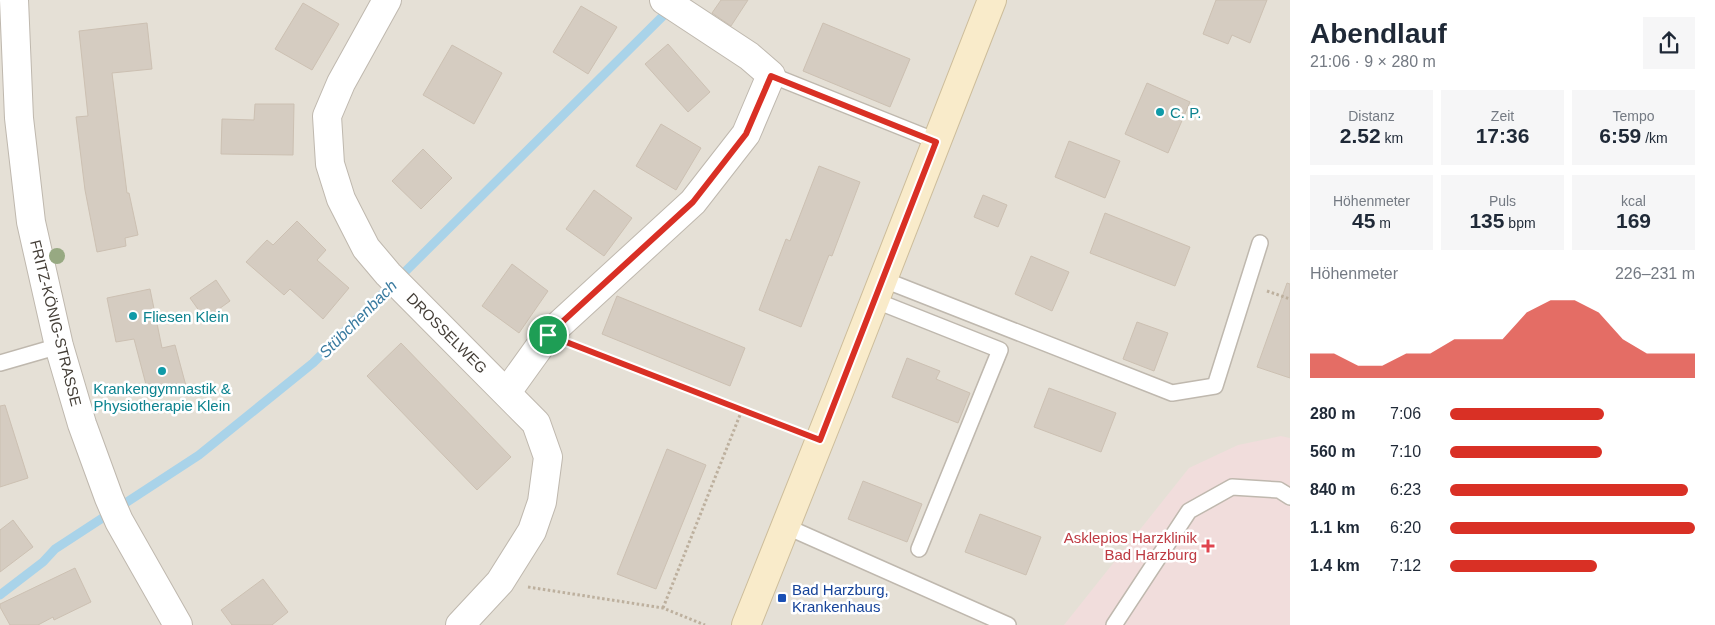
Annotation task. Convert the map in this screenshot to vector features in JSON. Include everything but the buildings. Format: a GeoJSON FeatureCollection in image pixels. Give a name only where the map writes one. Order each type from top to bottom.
{"type":"FeatureCollection","features":[{"type":"Feature","properties":{"kind":"main road"},"geometry":{"type":"LineString","coordinates":[[746,625],[992,0]]}},
{"type":"Feature","properties":{"kind":"street","name":"FRITZ-KÖNIG-STRASSE"},"geometry":{"type":"LineString","coordinates":[[14,0],[19,118],[31,222],[59,346],[82,424],[114,510],[178,625]]}},
{"type":"Feature","properties":{"kind":"street","name":"DROSSELWEG"},"geometry":{"type":"LineString","coordinates":[[387,0],[341,83],[327,116],[330,164],[341,199],[366,248],[397,283],[536,423],[548,457],[542,502],[532,531],[500,582],[460,625]]}},
{"type":"Feature","properties":{"kind":"street"},"geometry":{"type":"LineString","coordinates":[[507,392],[548,335],[693,202],[746,134],[771,76],[749,56],[673,6]]}},
{"type":"Feature","properties":{"kind":"lane"},"geometry":{"type":"LineString","coordinates":[[771,76],[936,142]]}},
{"type":"Feature","properties":{"kind":"lane"},"geometry":{"type":"LineString","coordinates":[[878,289],[1172,394],[1215,386],[1260,243]]}},
{"type":"Feature","properties":{"kind":"lane"},"geometry":{"type":"LineString","coordinates":[[878,289],[1000,350],[919,549]]}},
{"type":"Feature","properties":{"kind":"lane"},"geometry":{"type":"LineString","coordinates":[[0,364],[59,346]]}},
{"type":"Feature","properties":{"kind":"lane"},"geometry":{"type":"LineString","coordinates":[[1114,625],[1189,511],[1232,487],[1279,490],[1290,497]]}},
{"type":"Feature","properties":{"kind":"lane"},"geometry":{"type":"LineString","coordinates":[[785,526],[1008,625]]}},
{"type":"Feature","properties":{"kind":"path"},"geometry":{"type":"LineString","coordinates":[[548,335],[820,440]]}},
{"type":"Feature","properties":{"kind":"path"},"geometry":{"type":"LineString","coordinates":[[663,608],[742,410]]}},
{"type":"Feature","properties":{"kind":"path"},"geometry":{"type":"LineString","coordinates":[[500,582],[663,608],[705,625]]}},
{"type":"Feature","properties":{"kind":"shaded area"},"geometry":{"type":"Polygon","coordinates":[[[0,0],[1290,0],[1290,625],[0,625],[0,0]]]}},
{"type":"Feature","properties":{"kind":"shaded area","name":"Asklepios Harzklinik Bad Harzburg"},"geometry":{"type":"Polygon","coordinates":[[[1281,436],[1290,438],[1290,625],[1064,625],[1189,468],[1238,445],[1281,436]]]}},
{"type":"Feature","properties":{"kind":"waterway","name":"Stübchenbach"},"geometry":{"type":"LineString","coordinates":[[0,595],[43,562],[55,549],[199,455],[313,363],[671,8]]}},
{"type":"Feature","properties":{"kind":"place","name":"C. P."},"geometry":{"type":"Point","coordinates":[1160,112]}},
{"type":"Feature","properties":{"kind":"place","name":"Fliesen Klein"},"geometry":{"type":"Point","coordinates":[133,316]}},
{"type":"Feature","properties":{"kind":"place","name":"Krankengymnastik & Physiotherapie Klein"},"geometry":{"type":"Point","coordinates":[162,371]}},
{"type":"Feature","properties":{"kind":"place","name":"Asklepios Harzklinik Bad Harzburg"},"geometry":{"type":"Point","coordinates":[1208,546]}},
{"type":"Feature","properties":{"kind":"place","name":"Bad Harzburg, Krankenhaus"},"geometry":{"type":"Point","coordinates":[782,598]}},
{"type":"Feature","properties":{"kind":"route"},"geometry":{"type":"LineString","coordinates":[[771,76],[936,142],[820,440],[548,335],[693,202],[746,134],[771,76]]}}]}
